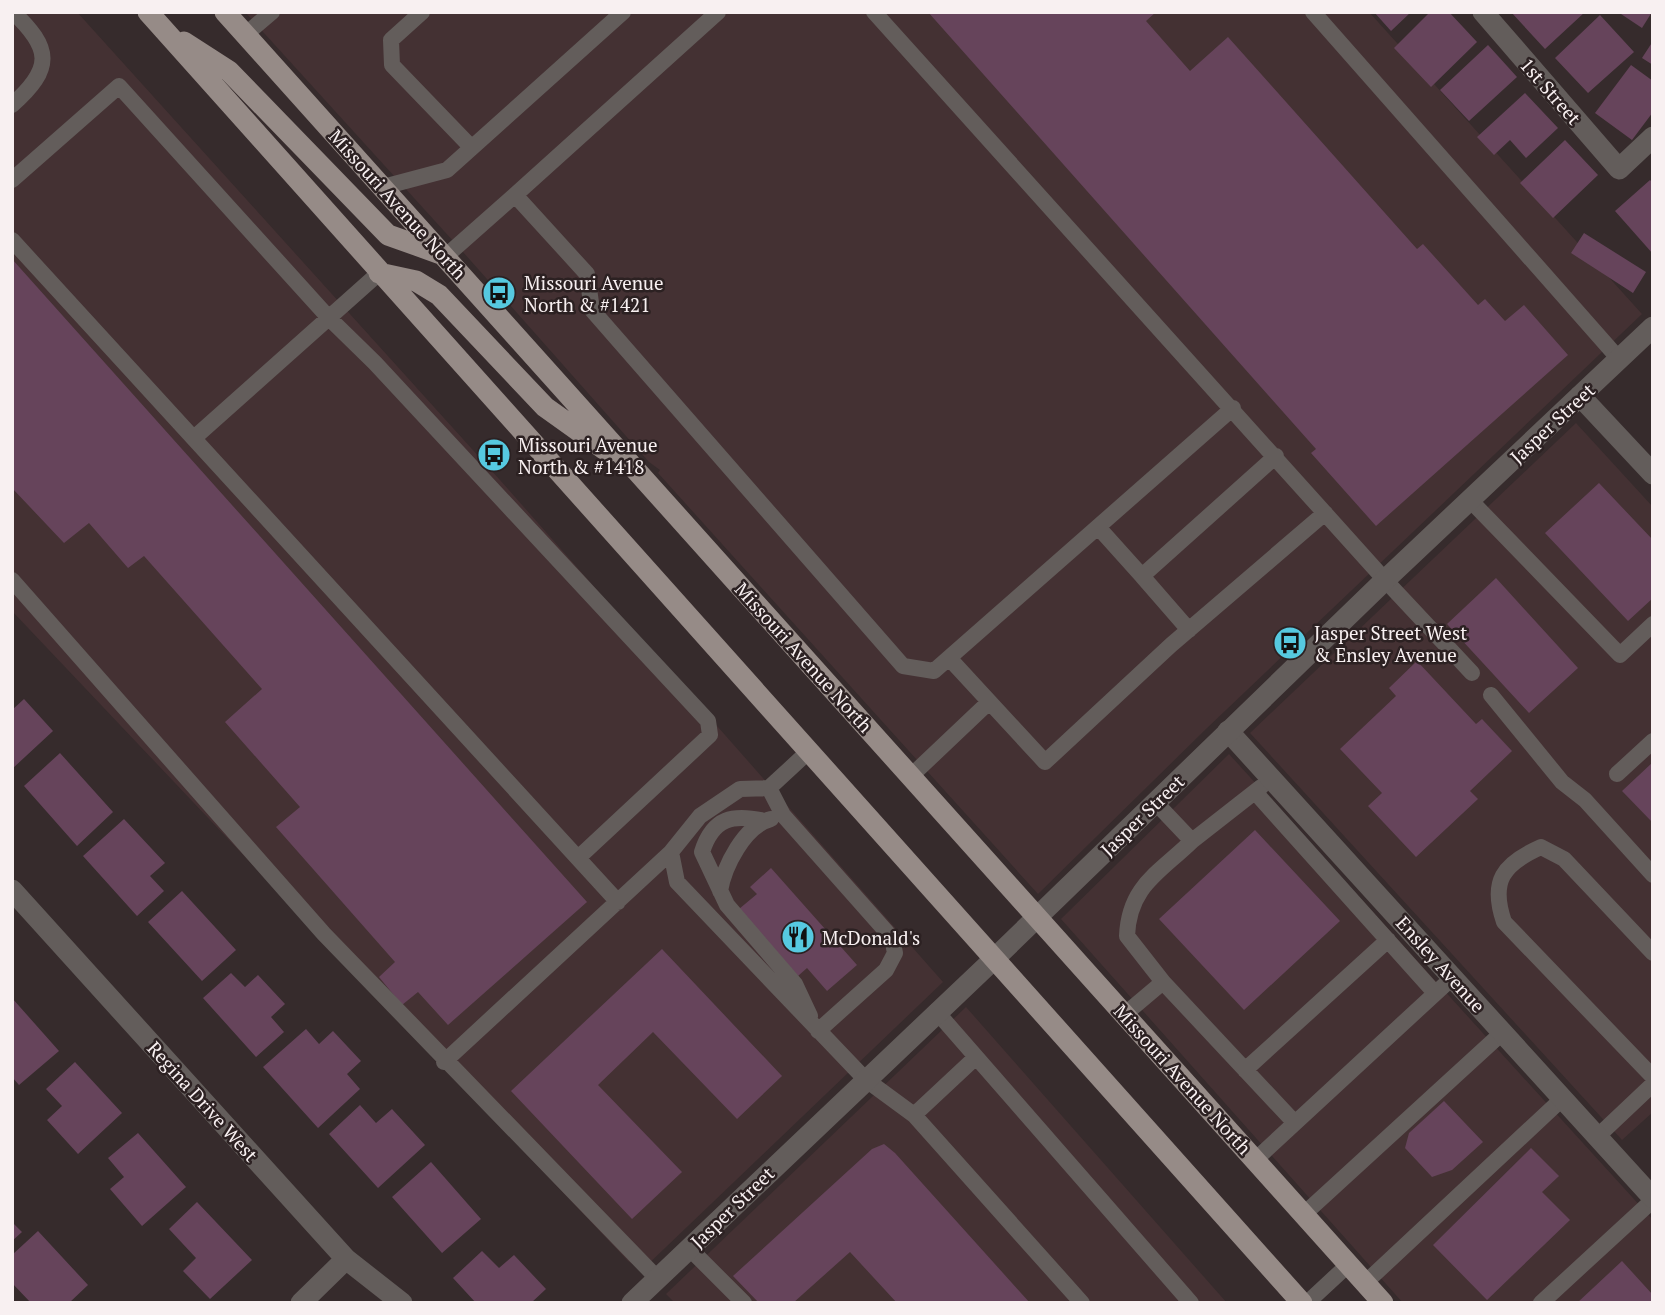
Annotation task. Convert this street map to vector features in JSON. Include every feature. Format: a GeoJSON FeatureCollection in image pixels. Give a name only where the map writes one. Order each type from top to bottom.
{"type":"FeatureCollection","features":[{"type":"Feature","properties":{"kind":"main road","name":"Missouri Avenue North"},"geometry":{"type":"LineString","coordinates":[[225,12],[1383,1303]]}},
{"type":"Feature","properties":{"kind":"main road"},"geometry":{"type":"LineString","coordinates":[[155,20],[229,71],[388,235],[446,256]]}},
{"type":"Feature","properties":{"kind":"main road"},"geometry":{"type":"LineString","coordinates":[[155,20],[993,960],[1304,1303]]}},
{"type":"Feature","properties":{"kind":"main road"},"geometry":{"type":"LineString","coordinates":[[379,273],[416,281],[439,295],[545,407],[639,473]]}},
{"type":"Feature","properties":{"kind":"street","name":"1st Street"},"geometry":{"type":"LineString","coordinates":[[1483,12],[1619,169],[1653,137]]}},
{"type":"Feature","properties":{"kind":"street","name":"Jasper Street"},"geometry":{"type":"LineString","coordinates":[[632,1303],[936,1011],[1039,917],[1385,580],[1653,327]]}},
{"type":"Feature","properties":{"kind":"street"},"geometry":{"type":"LineString","coordinates":[[1580,396],[1653,474]]}},
{"type":"Feature","properties":{"kind":"street","name":"Ensley Avenue"},"geometry":{"type":"LineString","coordinates":[[1228,731],[1263,785],[1453,977],[1653,1199]]}},
{"type":"Feature","properties":{"kind":"street","name":"Regina Drive West"},"geometry":{"type":"LineString","coordinates":[[12,890],[346,1259],[402,1303]]}},
{"type":"Feature","properties":{"kind":"street"},"geometry":{"type":"LineString","coordinates":[[301,1303],[346,1259]]}},
{"type":"Feature","properties":{"kind":"lane"},"geometry":{"type":"LineString","coordinates":[[245,35],[272,12]]}},
{"type":"Feature","properties":{"kind":"lane"},"geometry":{"type":"LineString","coordinates":[[422,12],[391,40],[392,65],[471,147]]}},
{"type":"Feature","properties":{"kind":"lane"},"geometry":{"type":"LineString","coordinates":[[383,187],[447,170],[623,12]]}},
{"type":"Feature","properties":{"kind":"lane"},"geometry":{"type":"LineString","coordinates":[[446,256],[718,12]]}},
{"type":"Feature","properties":{"kind":"lane"},"geometry":{"type":"LineString","coordinates":[[874,12],[1385,580],[1472,673]]}},
{"type":"Feature","properties":{"kind":"lane"},"geometry":{"type":"LineString","coordinates":[[1313,12],[1619,359]]}},
{"type":"Feature","properties":{"kind":"lane"},"geometry":{"type":"LineString","coordinates":[[12,105],[32,86],[40,71],[43,53],[37,37],[13,14]]}},
{"type":"Feature","properties":{"kind":"lane"},"geometry":{"type":"LineString","coordinates":[[12,180],[118,86],[328,318],[375,363],[708,721],[710,735],[578,858]]}},
{"type":"Feature","properties":{"kind":"lane"},"geometry":{"type":"LineString","coordinates":[[515,195],[587,274],[592,310],[903,666],[934,671],[1233,408]]}},
{"type":"Feature","properties":{"kind":"lane"},"geometry":{"type":"LineString","coordinates":[[12,240],[618,902]]}},
{"type":"Feature","properties":{"kind":"lane"},"geometry":{"type":"LineString","coordinates":[[194,438],[379,273]]}},
{"type":"Feature","properties":{"kind":"lane"},"geometry":{"type":"LineString","coordinates":[[1142,576],[1276,456]]}},
{"type":"Feature","properties":{"kind":"lane"},"geometry":{"type":"LineString","coordinates":[[1470,500],[1620,655],[1653,624]]}},
{"type":"Feature","properties":{"kind":"lane"},"geometry":{"type":"LineString","coordinates":[[949,657],[988,703],[1045,762],[1171,645],[1325,513]]}},
{"type":"Feature","properties":{"kind":"lane"},"geometry":{"type":"LineString","coordinates":[[1098,527],[1189,630]]}},
{"type":"Feature","properties":{"kind":"lane"},"geometry":{"type":"LineString","coordinates":[[12,580],[324,934],[444,1062],[657,1278]]}},
{"type":"Feature","properties":{"kind":"lane"},"geometry":{"type":"LineString","coordinates":[[1491,695],[1562,782],[1584,800],[1653,875]]}},
{"type":"Feature","properties":{"kind":"lane"},"geometry":{"type":"LineString","coordinates":[[911,776],[988,703]]}},
{"type":"Feature","properties":{"kind":"lane"},"geometry":{"type":"LineString","coordinates":[[1618,774],[1653,741]]}},
{"type":"Feature","properties":{"kind":"lane"},"geometry":{"type":"LineString","coordinates":[[444,1062],[671,852],[700,817],[740,789],[769,788],[808,752]]}},
{"type":"Feature","properties":{"kind":"lane"},"geometry":{"type":"LineString","coordinates":[[1295,1123],[1163,982],[1127,936],[1128,913],[1137,894],[1192,841],[1263,785],[1388,940],[1435,993]]}},
{"type":"Feature","properties":{"kind":"lane"},"geometry":{"type":"LineString","coordinates":[[769,788],[783,815],[892,938],[895,953],[886,970],[818,1031]]}},
{"type":"Feature","properties":{"kind":"lane"},"geometry":{"type":"LineString","coordinates":[[1155,802],[1192,841]]}},
{"type":"Feature","properties":{"kind":"lane"},"geometry":{"type":"LineString","coordinates":[[720,891],[723,872],[750,834],[765,821],[783,815]]}},
{"type":"Feature","properties":{"kind":"lane"},"geometry":{"type":"LineString","coordinates":[[765,821],[742,816],[727,820],[707,837],[702,852],[727,905],[795,984],[818,1031]]}},
{"type":"Feature","properties":{"kind":"lane"},"geometry":{"type":"LineString","coordinates":[[1653,953],[1564,859],[1541,847],[1522,856],[1498,881],[1496,900],[1504,922],[1653,1077]]}},
{"type":"Feature","properties":{"kind":"lane"},"geometry":{"type":"LineString","coordinates":[[671,852],[677,882],[865,1079],[914,1115],[1082,1303]]}},
{"type":"Feature","properties":{"kind":"lane"},"geometry":{"type":"LineString","coordinates":[[1245,1070],[1388,940]]}},
{"type":"Feature","properties":{"kind":"lane"},"geometry":{"type":"LineString","coordinates":[[1255,1160],[1453,977]]}},
{"type":"Feature","properties":{"kind":"lane"},"geometry":{"type":"LineString","coordinates":[[1125,1014],[1163,982]]}},
{"type":"Feature","properties":{"kind":"lane"},"geometry":{"type":"LineString","coordinates":[[936,1011],[1191,1303]]}},
{"type":"Feature","properties":{"kind":"lane"},"geometry":{"type":"LineString","coordinates":[[1303,1215],[1503,1032]]}},
{"type":"Feature","properties":{"kind":"lane"},"geometry":{"type":"LineString","coordinates":[[914,1115],[975,1058]]}},
{"type":"Feature","properties":{"kind":"lane"},"geometry":{"type":"LineString","coordinates":[[1598,1136],[1653,1084]]}},
{"type":"Feature","properties":{"kind":"lane"},"geometry":{"type":"LineString","coordinates":[[1365,1283],[1563,1098]]}},
{"type":"Feature","properties":{"kind":"lane"},"geometry":{"type":"LineString","coordinates":[[1542,1303],[1653,1199]]}},
{"type":"Feature","properties":{"kind":"lane"},"geometry":{"type":"LineString","coordinates":[[689,1248],[744,1303]]}},
{"type":"Feature","properties":{"kind":"lane"},"geometry":{"type":"LineString","coordinates":[[1304,1303],[1348,1265]]}},
{"type":"Feature","properties":{"kind":"shaded area"},"geometry":{"type":"Polygon","coordinates":[[[12,12],[77,12],[500,480],[943,982],[642,1270],[628,1261],[12,611],[12,12]]]}},
{"type":"Feature","properties":{"kind":"shaded area"},"geometry":{"type":"Polygon","coordinates":[[[245,12],[1369,12],[1642,314],[1206,729],[1038,894],[658,473],[660,470],[649,462],[463,252],[464,246],[454,242],[245,12]]]}},
{"type":"Feature","properties":{"kind":"shaded area"},"geometry":{"type":"Polygon","coordinates":[[[1576,423],[1653,507],[1653,1112],[1622,1140],[1250,733],[1576,423]]]}},
{"type":"Feature","properties":{"kind":"shaded area"},"geometry":{"type":"Polygon","coordinates":[[[1229,754],[1653,1220],[1653,1303],[1403,1303],[1061,919],[1229,754]]]}},
{"type":"Feature","properties":{"kind":"shaded area"},"geometry":{"type":"Polygon","coordinates":[[[966,1007],[1227,1303],[675,1303],[666,1294],[966,1007]]]}},
{"type":"Feature","properties":{"kind":"building"},"geometry":{"type":"Polygon","coordinates":[[[928,12],[1156,12],[1146,21],[1190,71],[1228,37],[1417,249],[1423,244],[1478,305],[1485,299],[1505,321],[1524,305],[1568,355],[1376,526],[1311,453],[1316,449],[928,12]]]}},
{"type":"Feature","properties":{"kind":"building"},"geometry":{"type":"Polygon","coordinates":[[[1374,12],[1411,12],[1391,31],[1374,12]]]}},
{"type":"Feature","properties":{"kind":"building"},"geometry":{"type":"Polygon","coordinates":[[[1430,12],[1449,12],[1477,42],[1431,87],[1394,48],[1430,12]]]}},
{"type":"Feature","properties":{"kind":"building"},"geometry":{"type":"Polygon","coordinates":[[[1511,12],[1585,12],[1545,49],[1511,12]]]}},
{"type":"Feature","properties":{"kind":"building"},"geometry":{"type":"Polygon","coordinates":[[[1618,12],[1652,12],[1642,28],[1618,12]]]}},
{"type":"Feature","properties":{"kind":"building"},"geometry":{"type":"Polygon","coordinates":[[[1600,15],[1634,52],[1588,93],[1555,58],[1600,15]]]}},
{"type":"Feature","properties":{"kind":"building"},"geometry":{"type":"Polygon","coordinates":[[[1653,41],[1653,65],[1642,58],[1653,41]]]}},
{"type":"Feature","properties":{"kind":"building"},"geometry":{"type":"Polygon","coordinates":[[[1488,45],[1517,77],[1469,121],[1440,90],[1488,45]]]}},
{"type":"Feature","properties":{"kind":"building"},"geometry":{"type":"Polygon","coordinates":[[[1631,65],[1653,81],[1653,112],[1632,140],[1595,113],[1631,65]]]}},
{"type":"Feature","properties":{"kind":"building"},"geometry":{"type":"Polygon","coordinates":[[[1525,93],[1558,128],[1526,158],[1510,140],[1494,155],[1477,137],[1525,93]]]}},
{"type":"Feature","properties":{"kind":"building"},"geometry":{"type":"Polygon","coordinates":[[[1565,140],[1598,175],[1553,218],[1520,183],[1565,140]]]}},
{"type":"Feature","properties":{"kind":"building"},"geometry":{"type":"Polygon","coordinates":[[[1650,180],[1653,183],[1653,254],[1615,211],[1650,180]]]}},
{"type":"Feature","properties":{"kind":"building"},"geometry":{"type":"Polygon","coordinates":[[[1584,233],[1646,272],[1633,293],[1571,253],[1584,233]]]}},
{"type":"Feature","properties":{"kind":"building"},"geometry":{"type":"Polygon","coordinates":[[[12,259],[587,902],[448,1025],[418,992],[402,1005],[379,977],[395,962],[276,827],[300,807],[225,722],[262,689],[144,556],[128,568],[89,523],[64,543],[12,488],[12,259]]]}},
{"type":"Feature","properties":{"kind":"building"},"geometry":{"type":"Polygon","coordinates":[[[1599,483],[1653,540],[1653,598],[1628,621],[1545,533],[1599,483]]]}},
{"type":"Feature","properties":{"kind":"building"},"geometry":{"type":"Polygon","coordinates":[[[1496,578],[1578,668],[1529,713],[1447,624],[1496,578]]]}},
{"type":"Feature","properties":{"kind":"building"},"geometry":{"type":"Polygon","coordinates":[[[1417,661],[1476,724],[1482,719],[1512,751],[1470,791],[1478,799],[1416,857],[1368,806],[1382,793],[1340,749],[1396,696],[1389,688],[1417,661]]]}},
{"type":"Feature","properties":{"kind":"building"},"geometry":{"type":"Polygon","coordinates":[[[24,699],[53,731],[12,769],[12,710],[24,699]]]}},
{"type":"Feature","properties":{"kind":"building"},"geometry":{"type":"Polygon","coordinates":[[[60,753],[113,812],[77,846],[24,786],[60,753]]]}},
{"type":"Feature","properties":{"kind":"building"},"geometry":{"type":"Polygon","coordinates":[[[1653,762],[1653,823],[1622,791],[1653,762]]]}},
{"type":"Feature","properties":{"kind":"building"},"geometry":{"type":"Polygon","coordinates":[[[124,819],[165,863],[150,876],[164,891],[137,916],[83,856],[124,819]]]}},
{"type":"Feature","properties":{"kind":"building"},"geometry":{"type":"Polygon","coordinates":[[[1255,830],[1340,921],[1244,1010],[1159,919],[1255,830]]]}},
{"type":"Feature","properties":{"kind":"building","name":"McDonald's"},"geometry":{"type":"Polygon","coordinates":[[[771,868],[857,965],[827,991],[807,968],[798,976],[739,909],[757,894],[750,887],[771,868]]]}},
{"type":"Feature","properties":{"kind":"building"},"geometry":{"type":"Polygon","coordinates":[[[182,891],[236,950],[202,981],[148,922],[182,891]]]}},
{"type":"Feature","properties":{"kind":"building"},"geometry":{"type":"Polygon","coordinates":[[[662,949],[782,1076],[737,1119],[653,1032],[598,1085],[682,1172],[632,1219],[511,1091],[662,949]]]}},
{"type":"Feature","properties":{"kind":"building"},"geometry":{"type":"Polygon","coordinates":[[[231,973],[245,987],[258,975],[285,1004],[271,1017],[284,1032],[256,1057],[203,998],[231,973]]]}},
{"type":"Feature","properties":{"kind":"building"},"geometry":{"type":"Polygon","coordinates":[[[12,998],[59,1051],[19,1085],[12,1077],[12,998]]]}},
{"type":"Feature","properties":{"kind":"building"},"geometry":{"type":"Polygon","coordinates":[[[306,1029],[319,1044],[333,1031],[361,1061],[347,1074],[360,1089],[318,1128],[263,1067],[306,1029]]]}},
{"type":"Feature","properties":{"kind":"building"},"geometry":{"type":"Polygon","coordinates":[[[75,1062],[122,1113],[78,1154],[47,1120],[62,1106],[46,1089],[75,1062]]]}},
{"type":"Feature","properties":{"kind":"building"},"geometry":{"type":"Polygon","coordinates":[[[1444,1101],[1483,1142],[1452,1170],[1432,1177],[1405,1148],[1409,1133],[1444,1101]]]}},
{"type":"Feature","properties":{"kind":"building"},"geometry":{"type":"Polygon","coordinates":[[[360,1105],[376,1123],[392,1109],[425,1145],[378,1188],[329,1134],[360,1105]]]}},
{"type":"Feature","properties":{"kind":"building"},"geometry":{"type":"Polygon","coordinates":[[[138,1133],[186,1187],[142,1226],[110,1189],[124,1177],[108,1158],[138,1133]]]}},
{"type":"Feature","properties":{"kind":"building"},"geometry":{"type":"Polygon","coordinates":[[[884,1144],[1030,1303],[897,1303],[850,1252],[793,1303],[759,1303],[733,1276],[872,1149],[884,1144]]]}},
{"type":"Feature","properties":{"kind":"building"},"geometry":{"type":"Polygon","coordinates":[[[1531,1148],[1559,1176],[1542,1192],[1570,1220],[1487,1300],[1433,1245],[1531,1148]]]}},
{"type":"Feature","properties":{"kind":"building"},"geometry":{"type":"Polygon","coordinates":[[[431,1162],[481,1219],[442,1253],[392,1197],[431,1162]]]}},
{"type":"Feature","properties":{"kind":"building"},"geometry":{"type":"Polygon","coordinates":[[[197,1202],[252,1260],[210,1299],[183,1271],[196,1258],[169,1229],[197,1202]]]}},
{"type":"Feature","properties":{"kind":"building"},"geometry":{"type":"Polygon","coordinates":[[[12,1222],[22,1232],[12,1241],[12,1222]]]}},
{"type":"Feature","properties":{"kind":"building"},"geometry":{"type":"Polygon","coordinates":[[[38,1231],[88,1285],[69,1303],[31,1303],[12,1283],[12,1255],[38,1231]]]}},
{"type":"Feature","properties":{"kind":"building"},"geometry":{"type":"Polygon","coordinates":[[[482,1251],[499,1268],[514,1255],[546,1289],[531,1303],[476,1303],[453,1278],[482,1251]]]}},
{"type":"Feature","properties":{"kind":"building"},"geometry":{"type":"Polygon","coordinates":[[[1622,1261],[1653,1295],[1653,1303],[1577,1303],[1622,1261]]]}},
{"type":"Feature","properties":{"kind":"place","name":"Missouri Avenue North & #1421"},"geometry":{"type":"Point","coordinates":[499,293]}},
{"type":"Feature","properties":{"kind":"place","name":"Missouri Avenue North & #1418"},"geometry":{"type":"Point","coordinates":[494,455]}},
{"type":"Feature","properties":{"kind":"place","name":"Jasper Street West & Ensley Avenue"},"geometry":{"type":"Point","coordinates":[1290,643]}},
{"type":"Feature","properties":{"kind":"place","name":"McDonald's"},"geometry":{"type":"Point","coordinates":[798,937]}}]}
